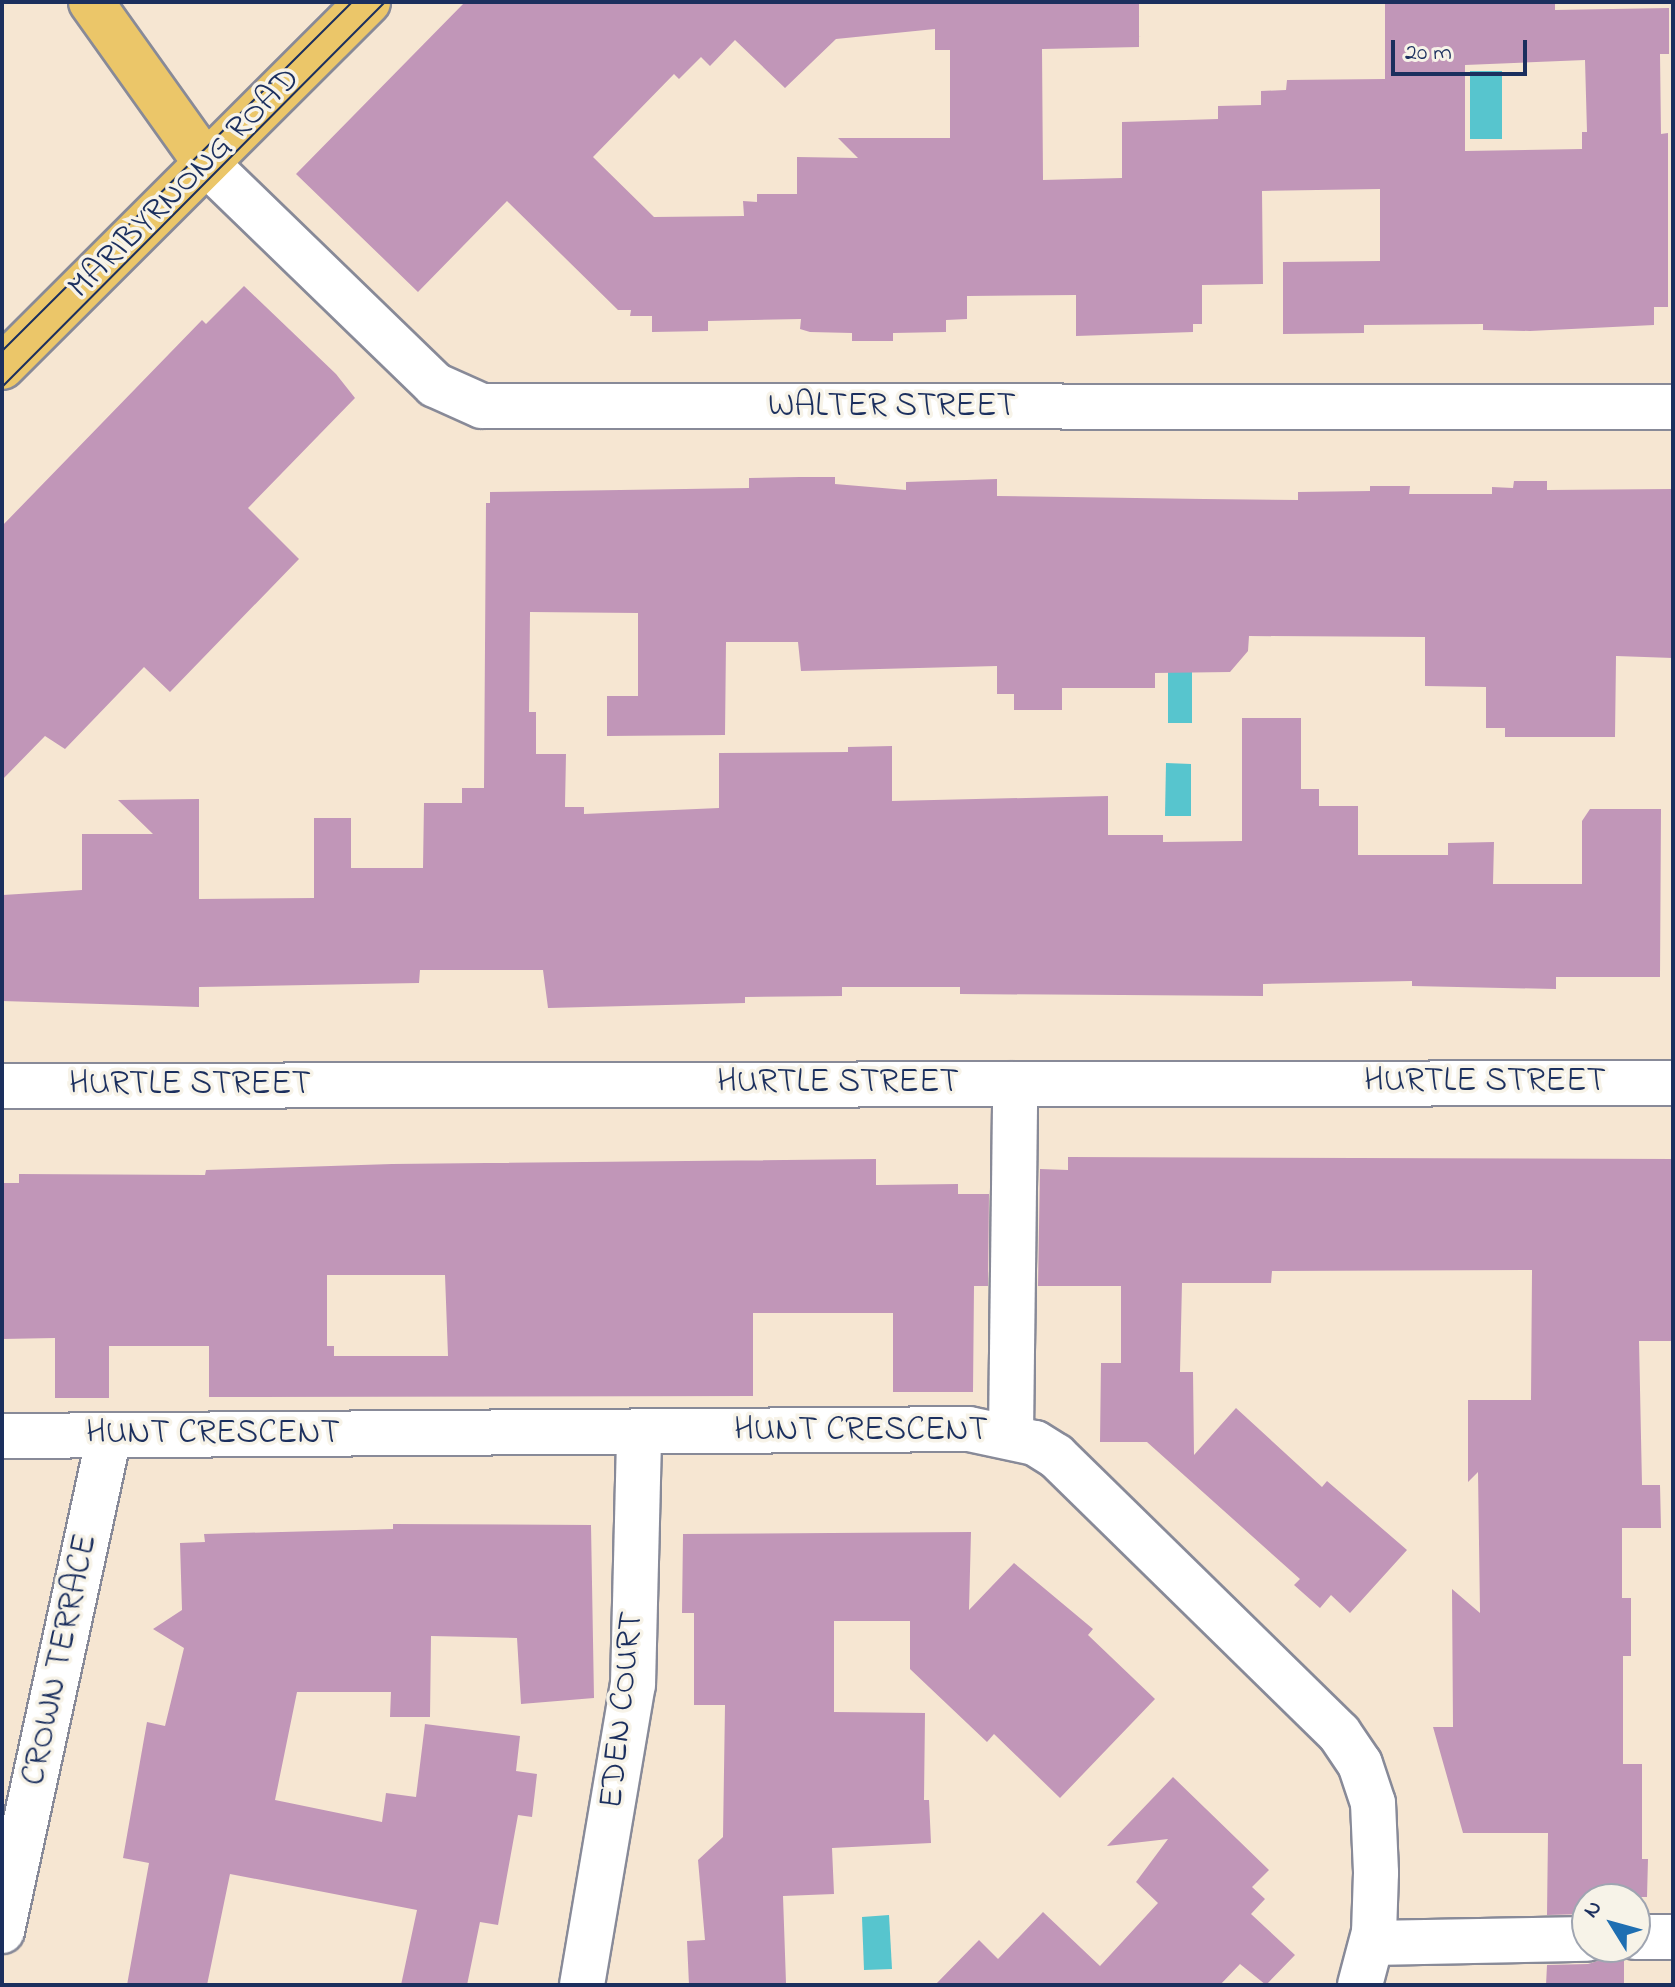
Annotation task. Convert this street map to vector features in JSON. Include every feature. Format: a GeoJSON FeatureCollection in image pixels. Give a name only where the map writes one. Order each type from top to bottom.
{"type":"FeatureCollection","features":[{"type":"Feature","properties":{"kind":"main road"},"geometry":{"type":"LineString","coordinates":[[91,2],[206,163]]}},
{"type":"Feature","properties":{"kind":"main road","name":"MARIBYRNONG ROAD"},"geometry":{"type":"LineString","coordinates":[[2,367],[368,2]]}},
{"type":"Feature","properties":{"kind":"street","name":"WALTER STREET"},"geometry":{"type":"LineString","coordinates":[[206,163],[435,385],[482,406],[1673,407]]}},
{"type":"Feature","properties":{"kind":"street","name":"HURTLE STREET"},"geometry":{"type":"LineString","coordinates":[[2,1086],[1673,1083]]}},
{"type":"Feature","properties":{"kind":"street"},"geometry":{"type":"LineString","coordinates":[[1011,1434],[1015,1084]]}},
{"type":"Feature","properties":{"kind":"street","name":"HUNT CRESCENT"},"geometry":{"type":"LineString","coordinates":[[2,1436],[969,1429],[1011,1434],[1056,1456],[1339,1733],[1360,1764],[1373,1803],[1372,1943],[1360,1985]]}},
{"type":"Feature","properties":{"kind":"street","name":"EDEN COURT"},"geometry":{"type":"LineString","coordinates":[[582,1985],[633,1685],[639,1432]]}},
{"type":"Feature","properties":{"kind":"street","name":"CROWN TERRACE"},"geometry":{"type":"LineString","coordinates":[[2,1931],[109,1436]]}},
{"type":"Feature","properties":{"kind":"street"},"geometry":{"type":"LineString","coordinates":[[1651,1937],[1673,1937]]}},
{"type":"Feature","properties":{"kind":"street"},"geometry":{"type":"LineString","coordinates":[[1372,1943],[1571,1939]]}},
{"type":"Feature","properties":{"kind":"water"},"geometry":{"type":"Polygon","coordinates":[[[1470,71],[1502,71],[1502,139],[1470,139],[1470,71]]]}},
{"type":"Feature","properties":{"kind":"water"},"geometry":{"type":"Polygon","coordinates":[[[1168,672],[1192,672],[1192,723],[1168,723],[1168,672]]]}},
{"type":"Feature","properties":{"kind":"water"},"geometry":{"type":"Polygon","coordinates":[[[1166,763],[1191,764],[1191,816],[1165,816],[1166,763]]]}},
{"type":"Feature","properties":{"kind":"water"},"geometry":{"type":"Polygon","coordinates":[[[889,1915],[892,1969],[864,1970],[862,1917],[889,1915]]]}},
{"type":"Feature","properties":{"kind":"building"},"geometry":{"type":"Polygon","coordinates":[[[465,2],[1139,2],[1139,47],[1042,49],[1043,180],[1122,178],[1122,122],[1218,119],[1218,106],[1261,105],[1261,91],[1286,90],[1287,80],[1385,79],[1385,2],[1555,2],[1555,10],[1669,8],[1669,54],[1660,54],[1661,134],[1668,133],[1668,307],[1654,307],[1654,325],[1530,331],[1483,330],[1483,324],[1364,325],[1364,333],[1283,334],[1283,262],[1380,261],[1380,189],[1262,191],[1263,284],[1202,285],[1202,324],[1193,324],[1193,332],[1076,336],[1076,295],[967,296],[967,319],[946,320],[946,332],[893,333],[893,341],[852,341],[852,333],[810,332],[800,329],[801,319],[708,321],[708,331],[652,332],[652,316],[630,316],[631,310],[618,310],[507,201],[418,292],[296,174],[465,2]],[[935,29],[836,39],[785,88],[735,40],[710,66],[701,57],[679,79],[674,74],[593,157],[654,217],[744,216],[743,201],[757,202],[757,194],[797,194],[797,157],[858,158],[838,138],[950,138],[950,50],[935,50],[935,29]],[[1585,60],[1465,65],[1465,151],[1582,149],[1582,132],[1587,132],[1585,60]]]}},
{"type":"Feature","properties":{"kind":"building"},"geometry":{"type":"Polygon","coordinates":[[[244,286],[336,374],[355,398],[248,508],[299,559],[170,692],[144,667],[65,749],[45,736],[2,780],[2,526],[202,320],[206,324],[244,286]]]}},
{"type":"Feature","properties":{"kind":"building"},"geometry":{"type":"Polygon","coordinates":[[[835,477],[835,484],[906,490],[906,482],[997,479],[997,496],[1204,499],[1298,500],[1298,492],[1370,491],[1370,486],[1410,486],[1409,494],[1492,494],[1492,487],[1513,488],[1514,481],[1547,481],[1547,490],[1673,489],[1673,658],[1616,656],[1615,737],[1505,737],[1505,728],[1486,728],[1486,687],[1425,686],[1425,637],[1249,636],[1248,651],[1230,672],[1155,673],[1155,688],[1062,688],[1062,710],[1014,710],[1014,694],[997,694],[997,666],[801,671],[798,642],[726,642],[725,735],[607,736],[607,696],[638,696],[638,613],[530,612],[529,712],[536,712],[536,754],[566,754],[565,807],[584,807],[584,814],[719,808],[719,753],[848,752],[848,747],[892,746],[892,801],[1108,796],[1108,835],[1163,835],[1163,842],[1242,841],[1242,718],[1301,718],[1301,789],[1319,789],[1319,806],[1358,806],[1358,855],[1448,855],[1448,843],[1494,842],[1493,884],[1582,884],[1582,821],[1590,809],[1661,809],[1660,977],[1556,977],[1556,989],[1412,986],[1412,981],[1263,984],[1263,996],[960,994],[960,987],[842,987],[842,996],[745,997],[745,1003],[548,1008],[543,970],[420,970],[419,983],[199,987],[199,1007],[2,1001],[3,895],[82,890],[82,834],[153,834],[118,800],[199,799],[199,899],[314,898],[314,818],[351,818],[351,868],[423,868],[424,803],[462,803],[462,788],[484,788],[486,503],[490,503],[490,492],[749,488],[749,478],[835,477]]]}},
{"type":"Feature","properties":{"kind":"building"},"geometry":{"type":"Polygon","coordinates":[[[1068,1157],[1673,1159],[1673,1341],[1639,1341],[1642,1485],[1660,1485],[1661,1528],[1622,1528],[1622,1598],[1631,1598],[1631,1656],[1623,1656],[1623,1764],[1642,1764],[1642,1859],[1648,1859],[1647,1883],[1571,1883],[1571,1914],[1547,1915],[1548,1833],[1463,1833],[1433,1727],[1453,1727],[1452,1589],[1480,1613],[1478,1472],[1468,1482],[1468,1400],[1531,1400],[1532,1270],[1272,1271],[1271,1283],[1182,1283],[1180,1372],[1193,1372],[1194,1455],[1236,1408],[1322,1487],[1327,1481],[1407,1550],[1350,1613],[1331,1595],[1320,1608],[1294,1585],[1300,1579],[1147,1442],[1100,1442],[1101,1363],[1121,1363],[1121,1286],[1038,1286],[1040,1169],[1068,1170],[1068,1157]]]}},
{"type":"Feature","properties":{"kind":"building"},"geometry":{"type":"Polygon","coordinates":[[[876,1159],[876,1185],[958,1184],[958,1194],[989,1194],[988,1286],[974,1286],[973,1392],[893,1392],[893,1313],[753,1313],[753,1396],[209,1397],[209,1346],[109,1346],[109,1398],[55,1398],[55,1338],[2,1339],[2,1183],[19,1183],[19,1174],[205,1175],[206,1170],[392,1164],[876,1159]],[[327,1275],[327,1346],[334,1346],[334,1356],[448,1356],[445,1275],[327,1275]]]}},
{"type":"Feature","properties":{"kind":"building"},"geometry":{"type":"Polygon","coordinates":[[[393,1524],[591,1525],[594,1698],[521,1704],[517,1638],[431,1636],[430,1717],[390,1717],[391,1692],[297,1692],[275,1800],[382,1822],[386,1793],[416,1797],[425,1724],[520,1736],[516,1771],[537,1774],[532,1817],[518,1815],[498,1925],[480,1922],[467,1985],[401,1985],[417,1910],[230,1874],[207,1985],[127,1985],[149,1863],[123,1858],[147,1722],[165,1726],[184,1648],[153,1629],[182,1610],[180,1543],[205,1542],[204,1534],[393,1529],[393,1524]]]}},
{"type":"Feature","properties":{"kind":"building"},"geometry":{"type":"Polygon","coordinates":[[[971,1532],[969,1610],[1014,1563],[1093,1629],[1088,1635],[1155,1699],[1060,1798],[994,1734],[987,1742],[910,1669],[910,1621],[834,1621],[834,1712],[925,1713],[924,1800],[929,1800],[931,1843],[832,1848],[834,1894],[783,1896],[786,1983],[689,1985],[687,1941],[705,1940],[698,1860],[723,1837],[725,1705],[694,1705],[694,1613],[682,1613],[683,1534],[971,1532]]]}},
{"type":"Feature","properties":{"kind":"building"},"geometry":{"type":"Polygon","coordinates":[[[1173,1777],[1269,1870],[1252,1887],[1265,1899],[1251,1914],[1295,1955],[1266,1985],[1240,1964],[1220,1985],[935,1985],[979,1940],[998,1959],[1043,1912],[1100,1966],[1158,1903],[1136,1882],[1168,1839],[1107,1846],[1173,1777]]]}},
{"type":"Feature","properties":{"kind":"building"},"geometry":{"type":"Polygon","coordinates":[[[1624,1963],[1624,1985],[1546,1985],[1547,1965],[1624,1963]]]}},
{"type":"Feature","properties":{"kind":"tram line"},"geometry":{"type":"LineString","coordinates":[[2,351],[352,2]]}},
{"type":"Feature","properties":{"kind":"tram line"},"geometry":{"type":"LineString","coordinates":[[2,387],[385,2]]}}]}
